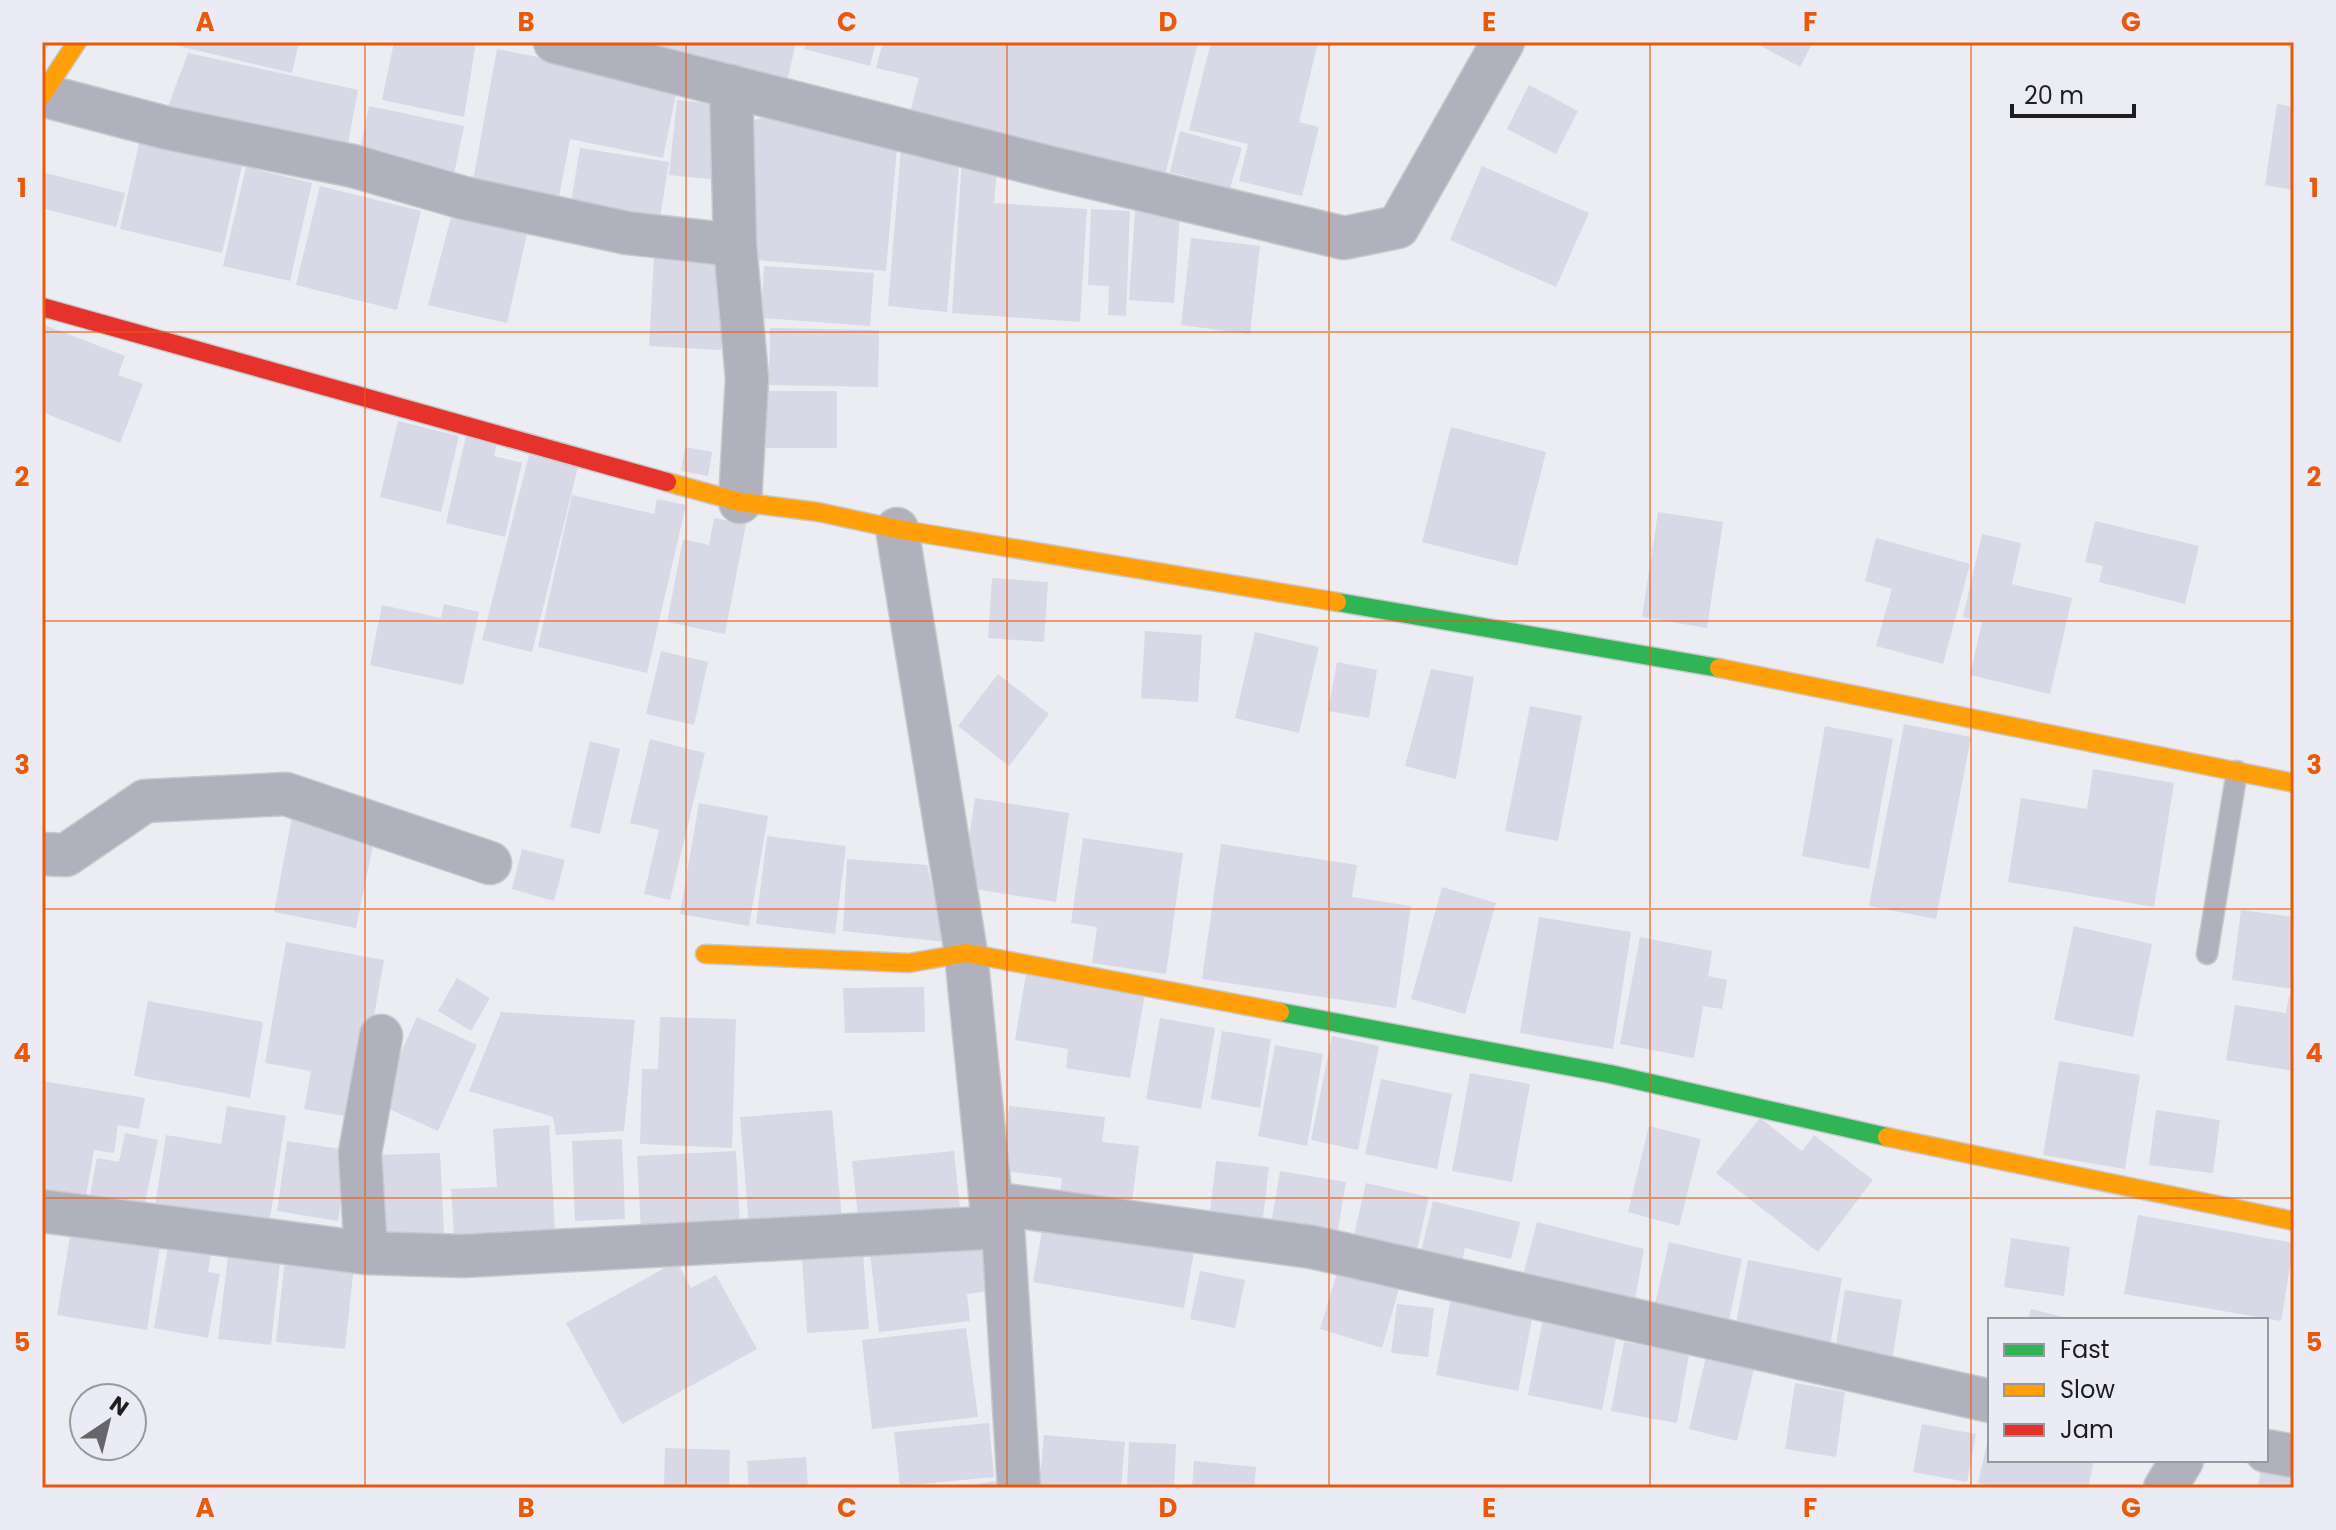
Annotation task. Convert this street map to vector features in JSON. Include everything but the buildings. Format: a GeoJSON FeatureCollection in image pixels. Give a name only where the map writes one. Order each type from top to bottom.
{"type":"FeatureCollection","features":[{"type":"Feature","properties":{"kind":"main road"},"geometry":{"type":"LineString","coordinates":[[42,95],[77,42]]}},
{"type":"Feature","properties":{"kind":"main road"},"geometry":{"type":"LineString","coordinates":[[42,307],[740,502],[818,512],[897,529],[1670,658],[2294,783]]}},
{"type":"Feature","properties":{"kind":"main road"},"geometry":{"type":"LineString","coordinates":[[705,954],[909,963],[966,953],[1610,1074],[1920,1145],[2294,1221]]}},
{"type":"Feature","properties":{"kind":"street"},"geometry":{"type":"LineString","coordinates":[[555,42],[1344,238],[1398,227],[1503,42]]}},
{"type":"Feature","properties":{"kind":"street"},"geometry":{"type":"LineString","coordinates":[[731,86],[735,245],[747,378],[740,502]]}},
{"type":"Feature","properties":{"kind":"street"},"geometry":{"type":"LineString","coordinates":[[42,95],[167,128],[353,166],[464,198],[627,233],[735,245]]}},
{"type":"Feature","properties":{"kind":"street"},"geometry":{"type":"LineString","coordinates":[[897,529],[966,953],[997,1215],[1019,1488]]}},
{"type":"Feature","properties":{"kind":"street"},"geometry":{"type":"LineString","coordinates":[[42,854],[66,855],[145,801],[286,794],[490,863]]}},
{"type":"Feature","properties":{"kind":"street"},"geometry":{"type":"LineString","coordinates":[[366,1253],[360,1153],[381,1036]]}},
{"type":"Feature","properties":{"kind":"street"},"geometry":{"type":"LineString","coordinates":[[42,1211],[366,1253],[463,1256],[997,1215],[1312,1247],[1988,1401]]}},
{"type":"Feature","properties":{"kind":"street"},"geometry":{"type":"LineString","coordinates":[[2268,1451],[2294,1456]]}},
{"type":"Feature","properties":{"kind":"street"},"geometry":{"type":"LineString","coordinates":[[2165,1488],[2181,1462]]}},
{"type":"Feature","properties":{"kind":"lane"},"geometry":{"type":"LineString","coordinates":[[2207,954],[2237,771]]}},
{"type":"Feature","properties":{"kind":"traffic: fast"},"geometry":{"type":"LineString","coordinates":[[1337,602],[1719,668]]}},
{"type":"Feature","properties":{"kind":"traffic: fast"},"geometry":{"type":"LineString","coordinates":[[1280,1012],[1610,1074],[1887,1137]]}},
{"type":"Feature","properties":{"kind":"traffic: slow"},"geometry":{"type":"LineString","coordinates":[[42,95],[77,42]]}},
{"type":"Feature","properties":{"kind":"traffic: slow"},"geometry":{"type":"LineString","coordinates":[[667,482],[740,502],[818,512],[897,529],[1337,602]]}},
{"type":"Feature","properties":{"kind":"traffic: slow"},"geometry":{"type":"LineString","coordinates":[[1719,668],[2294,783]]}},
{"type":"Feature","properties":{"kind":"traffic: slow"},"geometry":{"type":"LineString","coordinates":[[705,954],[909,963],[966,953],[1280,1012]]}},
{"type":"Feature","properties":{"kind":"traffic: slow"},"geometry":{"type":"LineString","coordinates":[[1887,1137],[2294,1221]]}},
{"type":"Feature","properties":{"kind":"traffic: jam"},"geometry":{"type":"LineString","coordinates":[[42,307],[667,482]]}}]}
